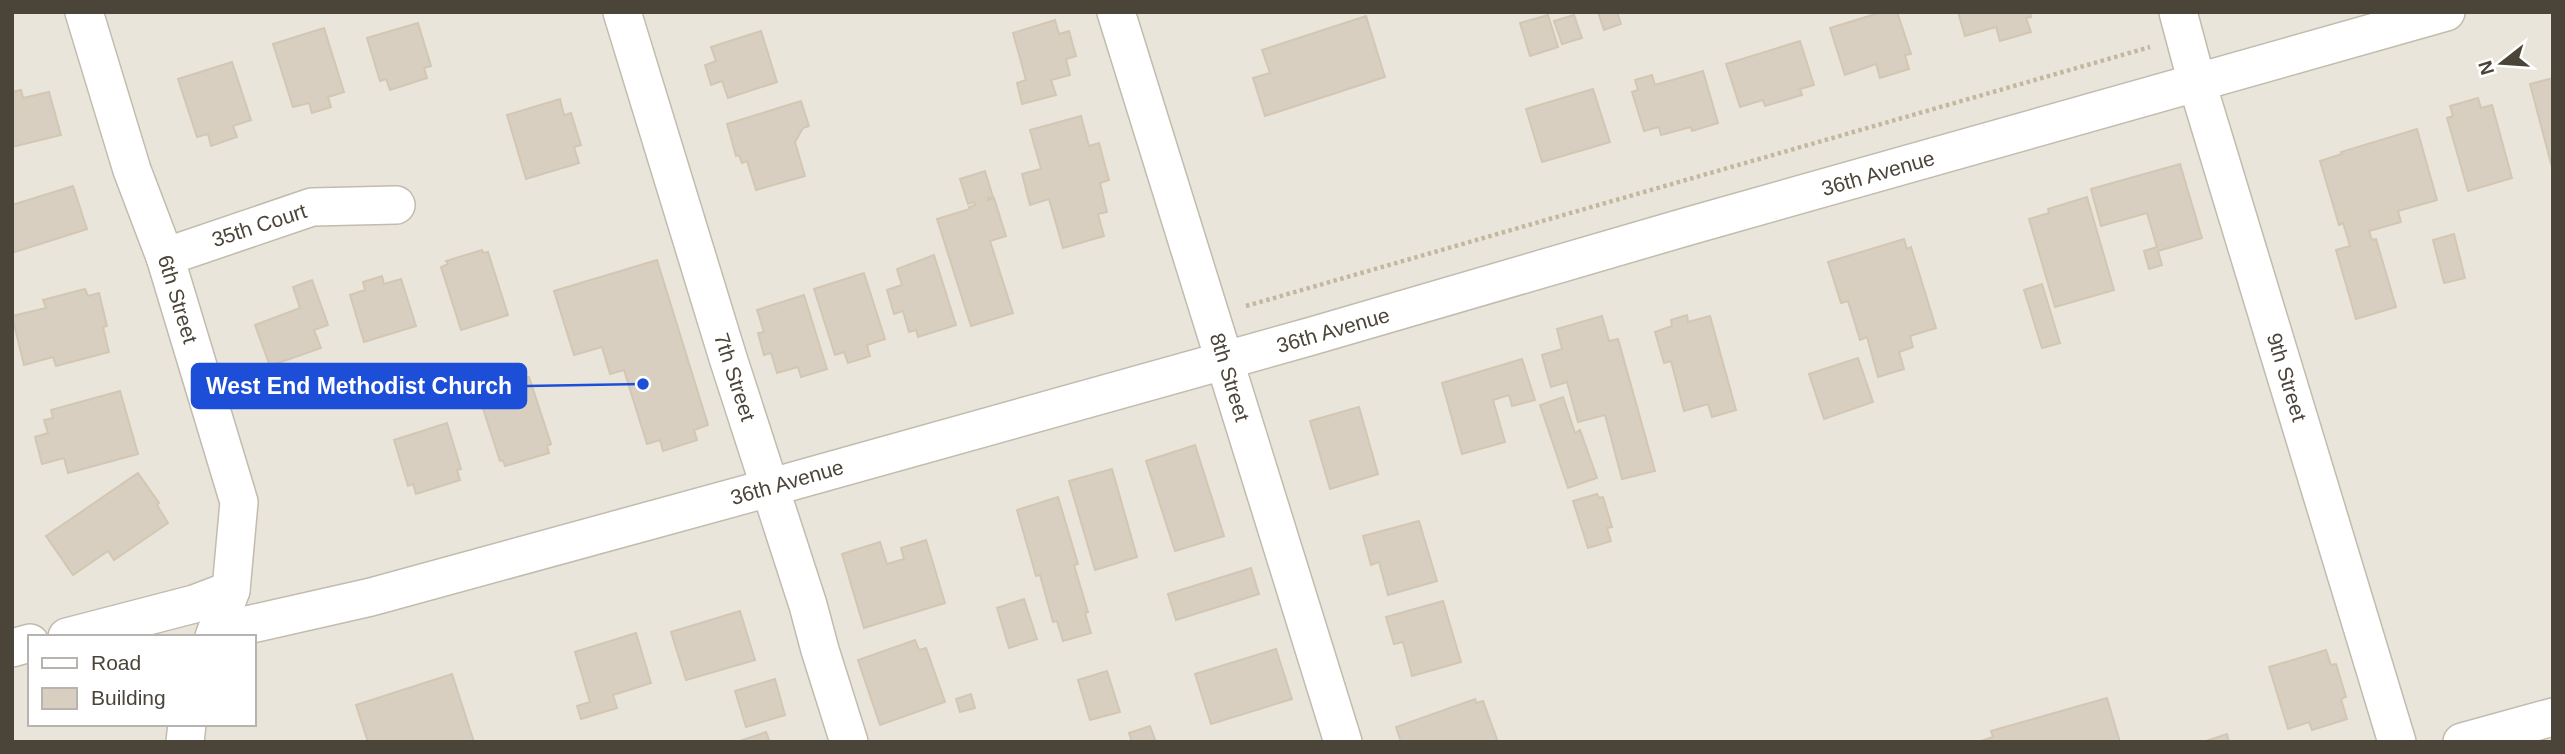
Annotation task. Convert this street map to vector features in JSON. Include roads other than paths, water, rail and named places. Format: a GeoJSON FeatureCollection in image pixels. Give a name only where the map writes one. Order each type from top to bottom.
{"type":"FeatureCollection","features":[{"type":"Feature","properties":{"kind":"street","name":"6th Street"},"geometry":{"type":"LineString","coordinates":[[84,12],[132,170],[165,257],[239,502],[231,590],[215,634]]}},
{"type":"Feature","properties":{"kind":"street","name":"7th Street"},"geometry":{"type":"LineString","coordinates":[[622,12],[724,345],[772,487],[849,742]]}},
{"type":"Feature","properties":{"kind":"street","name":"8th Street"},"geometry":{"type":"LineString","coordinates":[[1116,12],[1343,742]]}},
{"type":"Feature","properties":{"kind":"street","name":"36th Avenue"},"geometry":{"type":"LineString","coordinates":[[215,634],[371,597],[772,487],[2446,12]]}},
{"type":"Feature","properties":{"kind":"street","name":"9th Street"},"geometry":{"type":"LineString","coordinates":[[2182,25],[2197,83],[2397,742]]}},
{"type":"Feature","properties":{"kind":"street","name":"35th Court"},"geometry":{"type":"LineString","coordinates":[[165,257],[312,207],[396,205]]}},
{"type":"Feature","properties":{"kind":"street"},"geometry":{"type":"LineString","coordinates":[[75,635],[194,604],[231,590]]}},
{"type":"Feature","properties":{"kind":"street"},"geometry":{"type":"LineString","coordinates":[[2462,742],[2553,717]]}},
{"type":"Feature","properties":{"kind":"place","name":"West End Methodist Church"},"geometry":{"type":"Point","coordinates":[643,384]}}]}
